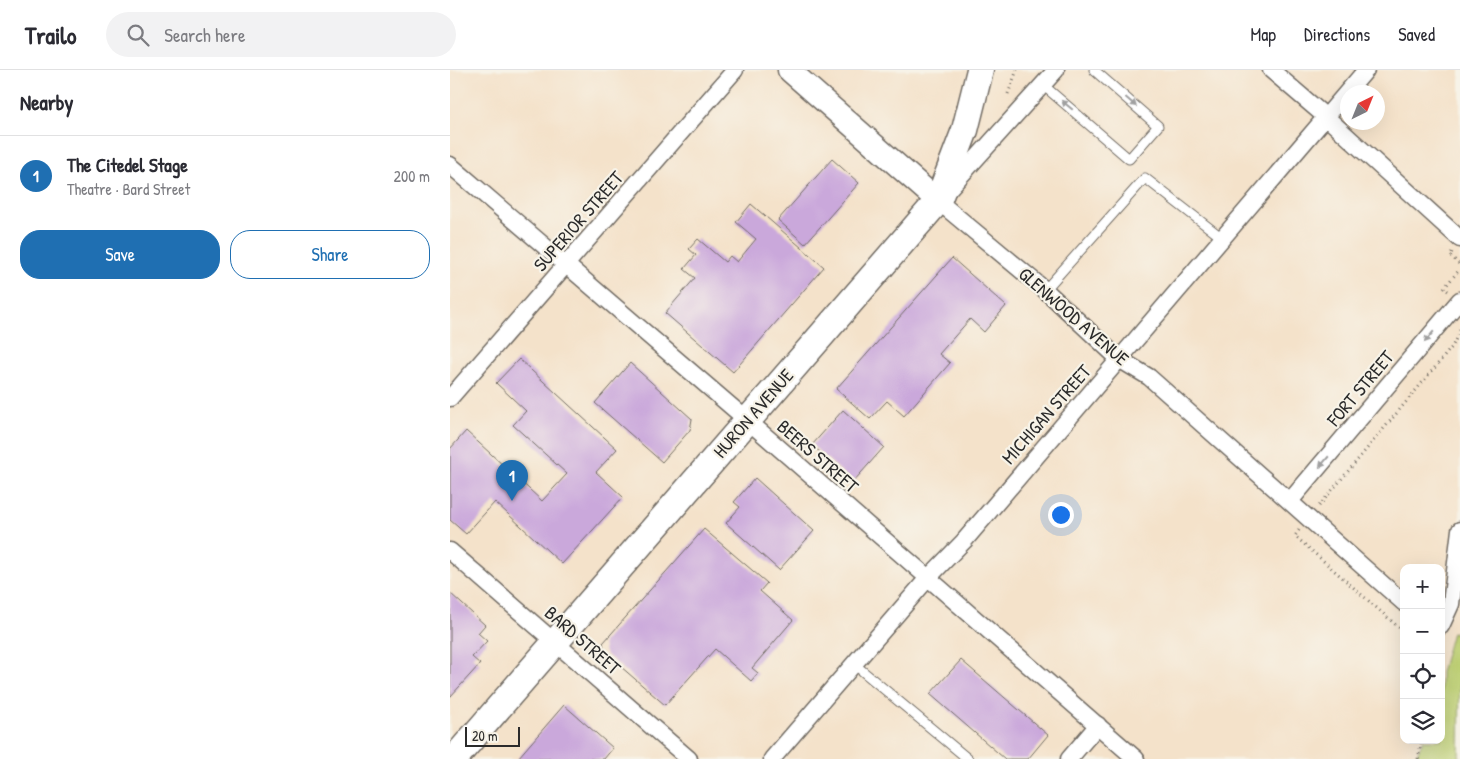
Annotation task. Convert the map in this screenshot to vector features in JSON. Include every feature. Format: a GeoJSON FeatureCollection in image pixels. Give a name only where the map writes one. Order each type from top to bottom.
{"type":"FeatureCollection","features":[{"type":"Feature","properties":{"kind":"main road"},"geometry":{"type":"LineString","coordinates":[[938,201],[965,130],[980,70]]}},
{"type":"Feature","properties":{"kind":"main road","name":"HURON AVENUE"},"geometry":{"type":"LineString","coordinates":[[454,759],[938,201]]}},
{"type":"Feature","properties":{"kind":"street","name":"SUPERIOR STREET"},"geometry":{"type":"LineString","coordinates":[[450,398],[735,70]]}},
{"type":"Feature","properties":{"kind":"street","name":"GLENWOOD AVENUE"},"geometry":{"type":"LineString","coordinates":[[789,70],[938,201],[1045,290],[1119,360],[1149,377],[1400,599]]}},
{"type":"Feature","properties":{"kind":"street","name":"HURON AVENUE"},"geometry":{"type":"LineString","coordinates":[[938,201],[1056,70]]}},
{"type":"Feature","properties":{"kind":"street"},"geometry":{"type":"LineString","coordinates":[[1271,70],[1460,238]]}},
{"type":"Feature","properties":{"kind":"street","name":"MICHIGAN STREET"},"geometry":{"type":"LineString","coordinates":[[772,759],[928,578],[964,540],[1119,360],[1221,237],[1366,70]]}},
{"type":"Feature","properties":{"kind":"street","name":"BEERS STREET"},"geometry":{"type":"LineString","coordinates":[[450,165],[747,420],[1136,759]]}},
{"type":"Feature","properties":{"kind":"street","name":"FORT STREET"},"geometry":{"type":"LineString","coordinates":[[1290,501],[1460,300]]}},
{"type":"Feature","properties":{"kind":"street"},"geometry":{"type":"LineString","coordinates":[[1445,617],[1451,604],[1460,530]]}},
{"type":"Feature","properties":{"kind":"street","name":"BARD STREET"},"geometry":{"type":"LineString","coordinates":[[450,550],[689,759]]}},
{"type":"Feature","properties":{"kind":"street"},"geometry":{"type":"LineString","coordinates":[[1068,759],[1098,726]]}},
{"type":"Feature","properties":{"kind":"lane"},"geometry":{"type":"LineString","coordinates":[[1043,85],[1129,159],[1158,126],[1094,70]]}},
{"type":"Feature","properties":{"kind":"lane"},"geometry":{"type":"LineString","coordinates":[[1045,290],[1145,178],[1221,237]]}},
{"type":"Feature","properties":{"kind":"lane"},"geometry":{"type":"LineString","coordinates":[[854,664],[968,759]]}},
{"type":"Feature","properties":{"kind":"path"},"geometry":{"type":"LineString","coordinates":[[1008,94],[1017,70]]}},
{"type":"Feature","properties":{"kind":"path"},"geometry":{"type":"LineString","coordinates":[[1450,255],[1460,265]]}},
{"type":"Feature","properties":{"kind":"path"},"geometry":{"type":"LineString","coordinates":[[1444,288],[1460,269]]}},
{"type":"Feature","properties":{"kind":"path"},"geometry":{"type":"LineString","coordinates":[[1320,504],[1452,346],[1460,330]]}},
{"type":"Feature","properties":{"kind":"path"},"geometry":{"type":"LineString","coordinates":[[1295,536],[1400,628]]}},
{"type":"Feature","properties":{"kind":"path"},"geometry":{"type":"LineString","coordinates":[[1418,759],[1421,744]]}},
{"type":"Feature","properties":{"kind":"green space"},"geometry":{"type":"Polygon","coordinates":[[[1452,632],[1460,634],[1459,759],[1415,759],[1421,744],[1445,744],[1445,657],[1452,632]]]}},
{"type":"Feature","properties":{"kind":"building"},"geometry":{"type":"Polygon","coordinates":[[[832,159],[859,183],[805,244],[778,220],[832,159]]]}},
{"type":"Feature","properties":{"kind":"building"},"geometry":{"type":"Polygon","coordinates":[[[751,204],[824,267],[733,372],[665,313],[695,278],[684,269],[696,255],[689,249],[698,239],[725,262],[730,256],[737,262],[756,239],[736,222],[751,204]]]}},
{"type":"Feature","properties":{"kind":"building"},"geometry":{"type":"Polygon","coordinates":[[[952,258],[1006,306],[984,332],[970,319],[939,354],[950,363],[904,416],[887,401],[870,419],[836,389],[952,258]]]}},
{"type":"Feature","properties":{"kind":"building"},"geometry":{"type":"Polygon","coordinates":[[[519,359],[617,449],[596,472],[623,497],[562,564],[495,502],[466,534],[450,520],[450,449],[466,431],[542,501],[567,474],[513,425],[526,411],[496,383],[519,359]]]}},
{"type":"Feature","properties":{"kind":"building"},"geometry":{"type":"Polygon","coordinates":[[[630,363],[692,419],[690,430],[662,462],[595,403],[630,363]]]}},
{"type":"Feature","properties":{"kind":"building"},"geometry":{"type":"Polygon","coordinates":[[[843,410],[884,447],[853,482],[812,445],[843,410]]]}},
{"type":"Feature","properties":{"kind":"building"},"geometry":{"type":"Polygon","coordinates":[[[755,478],[814,531],[779,570],[726,523],[740,507],[734,502],[755,478]]]}},
{"type":"Feature","properties":{"kind":"building"},"geometry":{"type":"Polygon","coordinates":[[[704,529],[767,583],[760,591],[793,620],[752,668],[758,673],[751,681],[715,649],[665,705],[605,653],[603,643],[704,529]]]}},
{"type":"Feature","properties":{"kind":"building"},"geometry":{"type":"Polygon","coordinates":[[[450,593],[485,625],[478,633],[487,641],[472,657],[480,664],[450,697],[450,593]]]}},
{"type":"Feature","properties":{"kind":"building"},"geometry":{"type":"Polygon","coordinates":[[[961,660],[1048,735],[1028,759],[1005,759],[930,694],[961,660]]]}},
{"type":"Feature","properties":{"kind":"building"},"geometry":{"type":"Polygon","coordinates":[[[564,705],[613,748],[604,759],[518,758],[564,705]]]}},
{"type":"Feature","properties":{"kind":"place","name":"The Citedel Stage"},"geometry":{"type":"Point","coordinates":[512,501]}}]}
